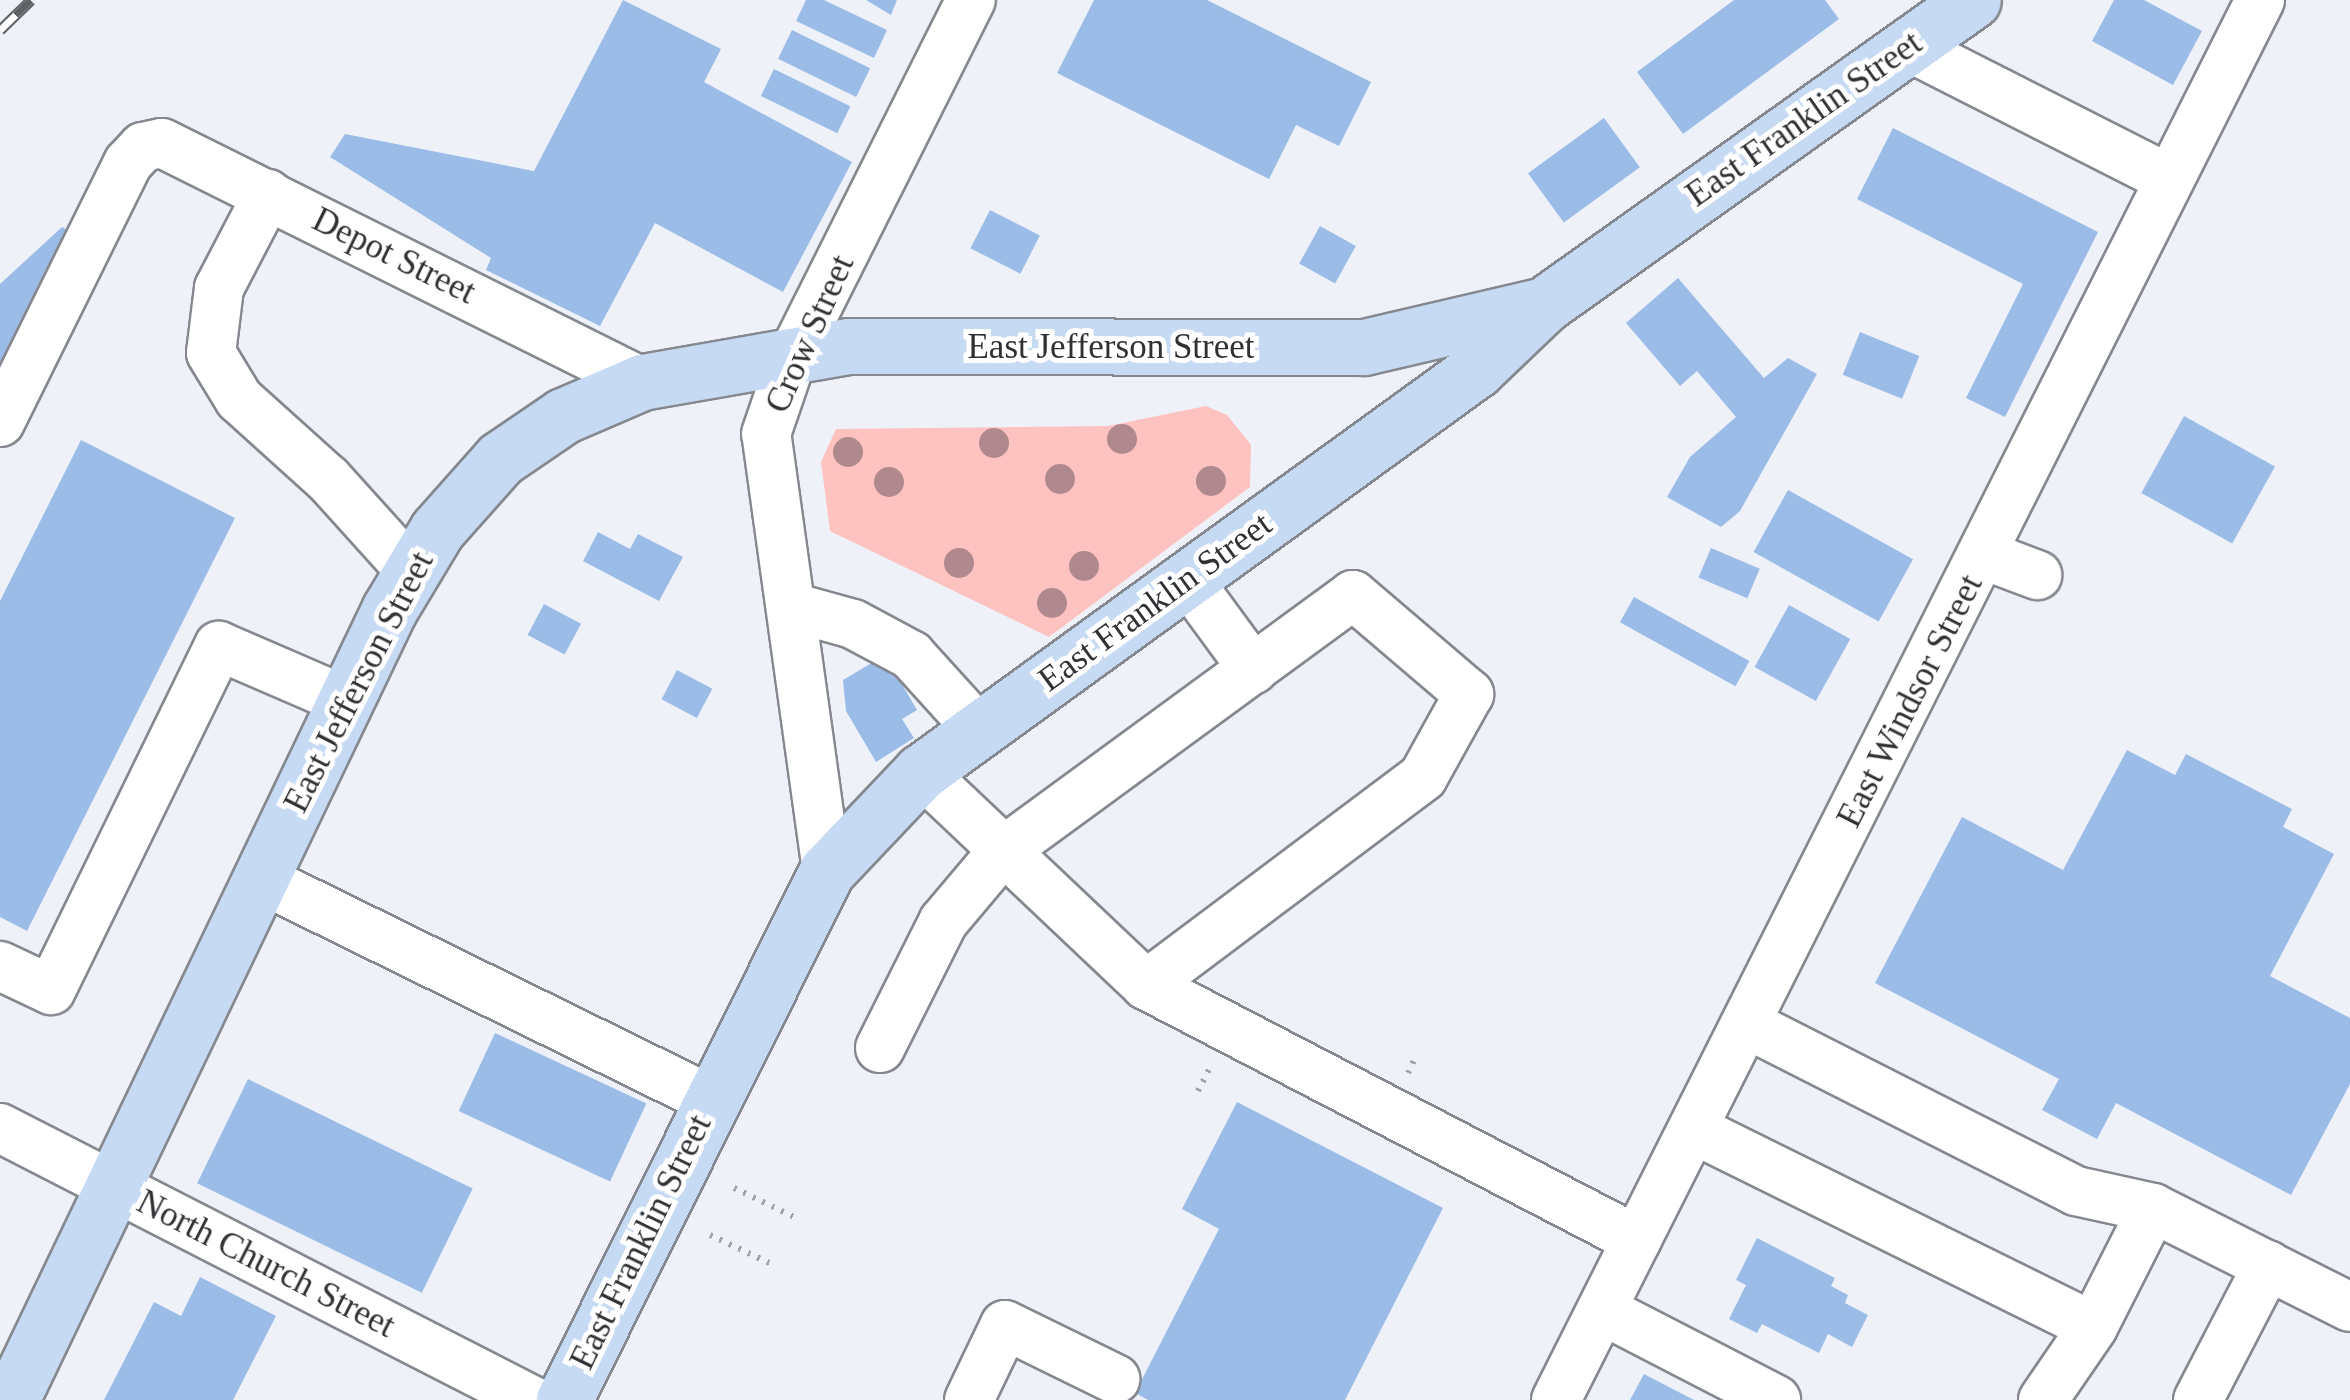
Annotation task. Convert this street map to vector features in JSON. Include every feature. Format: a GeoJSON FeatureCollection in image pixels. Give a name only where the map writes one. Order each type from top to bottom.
{"type":"FeatureCollection","features":[{"type":"Feature","properties":{"kind":"main road","name":"East Franklin Street"},"geometry":{"type":"LineString","coordinates":[[564,1400],[828,871],[921,772],[1476,370],[1544,306],[1972,0]]}},
{"type":"Feature","properties":{"kind":"main road","name":"East Jefferson Street"},"geometry":{"type":"LineString","coordinates":[[11,1400],[346,701],[412,572],[437,530],[500,458],[563,416],[642,382],[849,346],[1364,347],[1544,306]]}},
{"type":"Feature","properties":{"kind":"street","name":"Crow Street"},"geometry":{"type":"LineString","coordinates":[[828,871],[766,434],[793,355],[971,0]]}},
{"type":"Feature","properties":{"kind":"street","name":"East Windsor Street"},"geometry":{"type":"LineString","coordinates":[[1556,1400],[2260,0]]}},
{"type":"Feature","properties":{"kind":"street"},"geometry":{"type":"LineString","coordinates":[[1907,46],[2169,179]]}},
{"type":"Feature","properties":{"kind":"street","name":"Depot Street"},"geometry":{"type":"LineString","coordinates":[[0,422],[128,164],[144,146],[162,143],[642,382]]}},
{"type":"Feature","properties":{"kind":"street"},"geometry":{"type":"LineString","coordinates":[[268,194],[219,288],[210,353],[240,400],[328,479],[412,572]]}},
{"type":"Feature","properties":{"kind":"street"},"geometry":{"type":"LineString","coordinates":[[1984,555],[2038,575]]}},
{"type":"Feature","properties":{"kind":"street"},"geometry":{"type":"LineString","coordinates":[[1187,578],[1252,669]]}},
{"type":"Feature","properties":{"kind":"street"},"geometry":{"type":"LineString","coordinates":[[880,1048],[943,922],[1002,852],[1353,595],[1469,694],[1424,778],[1146,986]]}},
{"type":"Feature","properties":{"kind":"street"},"geometry":{"type":"LineString","coordinates":[[792,607],[853,624],[911,655],[979,730]]}},
{"type":"Feature","properties":{"kind":"street"},"geometry":{"type":"LineString","coordinates":[[0,966],[51,990],[219,646],[346,701]]}},
{"type":"Feature","properties":{"kind":"street"},"geometry":{"type":"LineString","coordinates":[[921,772],[1146,986],[1637,1240]]}},
{"type":"Feature","properties":{"kind":"street"},"geometry":{"type":"LineString","coordinates":[[260,879],[711,1100]]}},
{"type":"Feature","properties":{"kind":"street"},"geometry":{"type":"LineString","coordinates":[[1747,1024],[2076,1191],[2153,1208],[2350,1307]]}},
{"type":"Feature","properties":{"kind":"street","name":"North Church Street"},"geometry":{"type":"LineString","coordinates":[[0,1128],[531,1400]]}},
{"type":"Feature","properties":{"kind":"street"},"geometry":{"type":"LineString","coordinates":[[1693,1129],[2094,1327]]}},
{"type":"Feature","properties":{"kind":"street"},"geometry":{"type":"LineString","coordinates":[[2043,1400],[2094,1327],[2153,1208]]}},
{"type":"Feature","properties":{"kind":"street"},"geometry":{"type":"LineString","coordinates":[[2198,1400],[2268,1266]]}},
{"type":"Feature","properties":{"kind":"street"},"geometry":{"type":"LineString","coordinates":[[1602,1310],[1776,1400]]}},
{"type":"Feature","properties":{"kind":"street"},"geometry":{"type":"LineString","coordinates":[[969,1400],[1005,1324],[1114,1380]]}},
{"type":"Feature","properties":{"kind":"path"},"geometry":{"type":"LineString","coordinates":[[734,1188],[798,1219]]}},
{"type":"Feature","properties":{"kind":"path"},"geometry":{"type":"LineString","coordinates":[[710,1235],[776,1266]]}},
{"type":"Feature","properties":{"kind":"shaded area"},"geometry":{"type":"Polygon","coordinates":[[[1206,406],[1227,415],[1251,445],[1250,487],[1049,637],[830,531],[821,462],[836,429],[1108,426],[1206,406]]]}},
{"type":"Feature","properties":{"kind":"building"},"geometry":{"type":"Polygon","coordinates":[[[623,0],[721,49],[704,82],[852,162],[783,292],[655,223],[600,326],[486,270],[491,258],[330,157],[345,134],[534,171],[623,0]]]}},
{"type":"Feature","properties":{"kind":"building"},"geometry":{"type":"Polygon","coordinates":[[[806,0],[824,0],[887,30],[874,58],[796,21],[806,0]]]}},
{"type":"Feature","properties":{"kind":"building"},"geometry":{"type":"Polygon","coordinates":[[[866,0],[897,0],[891,15],[866,0]]]}},
{"type":"Feature","properties":{"kind":"building"},"geometry":{"type":"Polygon","coordinates":[[[1094,0],[1207,0],[1371,82],[1339,146],[1296,125],[1269,179],[1057,73],[1094,0]]]}},
{"type":"Feature","properties":{"kind":"building"},"geometry":{"type":"Polygon","coordinates":[[[1734,0],[1825,0],[1839,19],[1683,134],[1637,72],[1734,0]]]}},
{"type":"Feature","properties":{"kind":"building"},"geometry":{"type":"Polygon","coordinates":[[[2114,0],[2144,0],[2202,31],[2173,85],[2092,41],[2114,0]]]}},
{"type":"Feature","properties":{"kind":"building"},"geometry":{"type":"Polygon","coordinates":[[[792,30],[870,68],[856,97],[778,59],[792,30]]]}},
{"type":"Feature","properties":{"kind":"building"},"geometry":{"type":"Polygon","coordinates":[[[774,69],[850,106],[837,133],[761,96],[774,69]]]}},
{"type":"Feature","properties":{"kind":"building"},"geometry":{"type":"Polygon","coordinates":[[[1604,118],[1640,167],[1564,223],[1528,173],[1604,118]]]}},
{"type":"Feature","properties":{"kind":"building"},"geometry":{"type":"Polygon","coordinates":[[[1893,128],[2098,232],[2005,417],[1966,398],[2023,284],[1857,199],[1893,128]]]}},
{"type":"Feature","properties":{"kind":"building"},"geometry":{"type":"Polygon","coordinates":[[[990,210],[1040,235],[1020,274],[970,248],[990,210]]]}},
{"type":"Feature","properties":{"kind":"building"},"geometry":{"type":"Polygon","coordinates":[[[1320,226],[1356,246],[1335,283],[1299,264],[1320,226]]]}},
{"type":"Feature","properties":{"kind":"building"},"geometry":{"type":"Polygon","coordinates":[[[62,227],[77,235],[0,386],[0,284],[62,227]]]}},
{"type":"Feature","properties":{"kind":"building"},"geometry":{"type":"Polygon","coordinates":[[[1678,278],[1764,378],[1788,358],[1817,374],[1740,511],[1721,527],[1667,497],[1690,457],[1736,417],[1697,371],[1680,386],[1626,323],[1678,278]]]}},
{"type":"Feature","properties":{"kind":"building"},"geometry":{"type":"Polygon","coordinates":[[[1860,332],[1919,356],[1902,399],[1843,375],[1860,332]]]}},
{"type":"Feature","properties":{"kind":"building"},"geometry":{"type":"Polygon","coordinates":[[[2184,416],[2275,466],[2232,543],[2141,493],[2184,416]]]}},
{"type":"Feature","properties":{"kind":"building"},"geometry":{"type":"Polygon","coordinates":[[[81,440],[235,518],[27,931],[0,917],[0,601],[81,440]]]}},
{"type":"Feature","properties":{"kind":"building"},"geometry":{"type":"Polygon","coordinates":[[[1788,490],[1913,559],[1879,621],[1754,552],[1788,490]]]}},
{"type":"Feature","properties":{"kind":"building"},"geometry":{"type":"Polygon","coordinates":[[[598,532],[630,549],[638,534],[683,557],[659,601],[583,561],[598,532]]]}},
{"type":"Feature","properties":{"kind":"building"},"geometry":{"type":"Polygon","coordinates":[[[1711,548],[1760,569],[1747,598],[1698,577],[1711,548]]]}},
{"type":"Feature","properties":{"kind":"building"},"geometry":{"type":"Polygon","coordinates":[[[1634,597],[1749,661],[1735,686],[1620,622],[1634,597]]]}},
{"type":"Feature","properties":{"kind":"building"},"geometry":{"type":"Polygon","coordinates":[[[544,604],[581,624],[565,655],[528,635],[544,604]]]}},
{"type":"Feature","properties":{"kind":"building"},"geometry":{"type":"Polygon","coordinates":[[[1789,605],[1850,639],[1816,701],[1755,667],[1789,605]]]}},
{"type":"Feature","properties":{"kind":"building"},"geometry":{"type":"Polygon","coordinates":[[[885,655],[917,710],[902,719],[914,738],[876,762],[846,711],[843,680],[885,655]]]}},
{"type":"Feature","properties":{"kind":"building"},"geometry":{"type":"Polygon","coordinates":[[[677,670],[712,689],[697,718],[662,699],[677,670]]]}},
{"type":"Feature","properties":{"kind":"building"},"geometry":{"type":"Polygon","coordinates":[[[2127,750],[2175,775],[2186,754],[2292,809],[2283,827],[2334,854],[2270,976],[2350,1018],[2350,1084],[2291,1195],[2116,1103],[2097,1139],[2042,1110],[2059,1079],[1875,983],[1962,817],[2063,870],[2127,750]]]}},
{"type":"Feature","properties":{"kind":"building"},"geometry":{"type":"Polygon","coordinates":[[[495,1033],[646,1104],[610,1182],[459,1111],[495,1033]]]}},
{"type":"Feature","properties":{"kind":"building"},"geometry":{"type":"Polygon","coordinates":[[[248,1079],[473,1189],[422,1293],[197,1183],[248,1079]]]}},
{"type":"Feature","properties":{"kind":"building"},"geometry":{"type":"Polygon","coordinates":[[[1237,1102],[1443,1208],[1345,1400],[1148,1400],[1135,1393],[1219,1229],[1182,1209],[1237,1102]]]}},
{"type":"Feature","properties":{"kind":"building"},"geometry":{"type":"Polygon","coordinates":[[[1757,1238],[1835,1278],[1831,1286],[1848,1295],[1845,1303],[1868,1315],[1852,1347],[1828,1334],[1819,1353],[1762,1324],[1757,1333],[1729,1319],[1746,1285],[1736,1280],[1757,1238]]]}},
{"type":"Feature","properties":{"kind":"building"},"geometry":{"type":"Polygon","coordinates":[[[200,1277],[276,1316],[233,1400],[104,1400],[154,1302],[181,1316],[200,1277]]]}},
{"type":"Feature","properties":{"kind":"building"},"geometry":{"type":"Polygon","coordinates":[[[1644,1374],[1694,1400],[1630,1400],[1644,1374]]]}},
{"type":"Feature","properties":{"kind":"railway"},"geometry":{"type":"LineString","coordinates":[[0,30],[31,0]]}}]}
